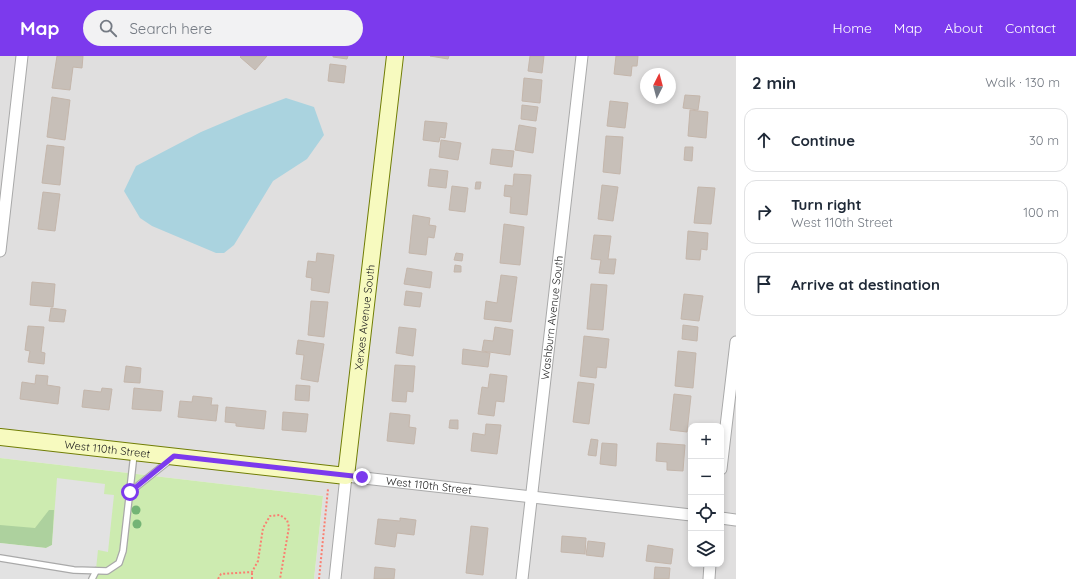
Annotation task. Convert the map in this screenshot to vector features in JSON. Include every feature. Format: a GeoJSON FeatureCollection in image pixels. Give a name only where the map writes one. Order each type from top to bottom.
{"type":"FeatureCollection","features":[{"type":"Feature","properties":{"kind":"street"},"geometry":{"type":"LineString","coordinates":[[0,252],[22,56]]}},
{"type":"Feature","properties":{"kind":"street","name":"Xerxes Avenue South"},"geometry":{"type":"LineString","coordinates":[[335,579],[395,56]]}},
{"type":"Feature","properties":{"kind":"street","name":"Washburn Avenue South"},"geometry":{"type":"LineString","coordinates":[[522,579],[582,56]]}},
{"type":"Feature","properties":{"kind":"street"},"geometry":{"type":"LineString","coordinates":[[722,459],[736,342]]}},
{"type":"Feature","properties":{"kind":"street","name":"West 110th Street"},"geometry":{"type":"LineString","coordinates":[[0,437],[688,515]]}},
{"type":"Feature","properties":{"kind":"street"},"geometry":{"type":"LineString","coordinates":[[724,518],[736,520]]}},
{"type":"Feature","properties":{"kind":"street"},"geometry":{"type":"LineString","coordinates":[[709,579],[710,567]]}},
{"type":"Feature","properties":{"kind":"lane"},"geometry":{"type":"LineString","coordinates":[[0,558],[74,570],[96,571],[107,571],[119,563],[123,551],[134,452]]}},
{"type":"Feature","properties":{"kind":"lane"},"geometry":{"type":"LineString","coordinates":[[130,492],[174,456]]}},
{"type":"Feature","properties":{"kind":"lane"},"geometry":{"type":"LineString","coordinates":[[92,579],[96,571]]}},
{"type":"Feature","properties":{"kind":"path"},"geometry":{"type":"LineString","coordinates":[[319,579],[328,489]]}},
{"type":"Feature","properties":{"kind":"path"},"geometry":{"type":"LineString","coordinates":[[252,579],[252,572],[258,560],[263,528],[270,516],[280,515],[287,520],[289,527],[280,579]]}},
{"type":"Feature","properties":{"kind":"path"},"geometry":{"type":"LineString","coordinates":[[218,579],[221,574],[225,573],[252,572]]}},
{"type":"Feature","properties":{"kind":"shaded area"},"geometry":{"type":"Polygon","coordinates":[[[0,56],[736,56],[736,579],[314,579],[323,496],[0,458],[0,56]]]}},
{"type":"Feature","properties":{"kind":"shaded area"},"geometry":{"type":"Polygon","coordinates":[[[57,478],[105,484],[104,494],[114,495],[108,552],[98,550],[95,579],[0,579],[0,543],[46,548],[52,545],[57,478]]]}},
{"type":"Feature","properties":{"kind":"green space"},"geometry":{"type":"Polygon","coordinates":[[[0,458],[323,496],[314,579],[0,579],[0,458]]]}},
{"type":"Feature","properties":{"kind":"green space"},"geometry":{"type":"Polygon","coordinates":[[[49,510],[54,510],[52,545],[46,548],[0,543],[0,525],[35,528],[49,510]]]}},
{"type":"Feature","properties":{"kind":"water"},"geometry":{"type":"Polygon","coordinates":[[[286,98],[314,107],[324,135],[307,159],[273,181],[234,245],[224,253],[216,253],[152,226],[140,218],[124,191],[136,166],[201,132],[286,98]]]}},
{"type":"Feature","properties":{"kind":"building"},"geometry":{"type":"Polygon","coordinates":[[[57,56],[83,56],[82,68],[73,67],[70,90],[52,88],[57,56]]]}},
{"type":"Feature","properties":{"kind":"building"},"geometry":{"type":"Polygon","coordinates":[[[267,56],[255,70],[240,57],[267,56]]]}},
{"type":"Feature","properties":{"kind":"building"},"geometry":{"type":"Polygon","coordinates":[[[333,56],[348,56],[347,59],[333,56]]]}},
{"type":"Feature","properties":{"kind":"building"},"geometry":{"type":"Polygon","coordinates":[[[430,56],[449,56],[448,59],[430,56]]]}},
{"type":"Feature","properties":{"kind":"building"},"geometry":{"type":"Polygon","coordinates":[[[530,56],[544,56],[542,73],[528,71],[530,56]]]}},
{"type":"Feature","properties":{"kind":"building"},"geometry":{"type":"Polygon","coordinates":[[[616,56],[638,56],[637,66],[632,66],[631,76],[614,74],[616,56]]]}},
{"type":"Feature","properties":{"kind":"building"},"geometry":{"type":"Polygon","coordinates":[[[330,64],[346,66],[344,83],[328,81],[330,64]]]}},
{"type":"Feature","properties":{"kind":"building"},"geometry":{"type":"Polygon","coordinates":[[[524,78],[542,80],[540,103],[522,101],[524,78]]]}},
{"type":"Feature","properties":{"kind":"building"},"geometry":{"type":"Polygon","coordinates":[[[685,95],[700,96],[698,110],[683,108],[685,95]]]}},
{"type":"Feature","properties":{"kind":"building"},"geometry":{"type":"Polygon","coordinates":[[[52,97],[70,100],[65,140],[47,137],[52,97]]]}},
{"type":"Feature","properties":{"kind":"building"},"geometry":{"type":"Polygon","coordinates":[[[610,101],[628,103],[625,128],[607,126],[610,101]]]}},
{"type":"Feature","properties":{"kind":"building"},"geometry":{"type":"Polygon","coordinates":[[[522,105],[538,107],[536,121],[521,119],[522,105]]]}},
{"type":"Feature","properties":{"kind":"building"},"geometry":{"type":"Polygon","coordinates":[[[690,110],[708,112],[706,138],[688,136],[690,110]]]}},
{"type":"Feature","properties":{"kind":"building"},"geometry":{"type":"Polygon","coordinates":[[[425,121],[447,123],[445,138],[440,137],[439,142],[423,140],[425,121]]]}},
{"type":"Feature","properties":{"kind":"building"},"geometry":{"type":"Polygon","coordinates":[[[519,125],[536,128],[533,153],[515,150],[519,125]]]}},
{"type":"Feature","properties":{"kind":"building"},"geometry":{"type":"Polygon","coordinates":[[[606,136],[623,137],[620,174],[603,172],[606,136]]]}},
{"type":"Feature","properties":{"kind":"building"},"geometry":{"type":"Polygon","coordinates":[[[441,140],[461,143],[458,160],[439,157],[441,140]]]}},
{"type":"Feature","properties":{"kind":"building"},"geometry":{"type":"Polygon","coordinates":[[[47,145],[64,147],[60,185],[42,183],[47,145]]]}},
{"type":"Feature","properties":{"kind":"building"},"geometry":{"type":"Polygon","coordinates":[[[685,147],[693,147],[692,161],[684,160],[685,147]]]}},
{"type":"Feature","properties":{"kind":"building"},"geometry":{"type":"Polygon","coordinates":[[[492,149],[514,151],[512,167],[490,164],[492,149]]]}},
{"type":"Feature","properties":{"kind":"building"},"geometry":{"type":"Polygon","coordinates":[[[430,169],[448,171],[446,188],[428,186],[430,169]]]}},
{"type":"Feature","properties":{"kind":"building"},"geometry":{"type":"Polygon","coordinates":[[[514,174],[531,175],[527,215],[510,213],[511,197],[504,196],[505,185],[513,186],[514,174]]]}},
{"type":"Feature","properties":{"kind":"building"},"geometry":{"type":"Polygon","coordinates":[[[476,182],[481,182],[480,189],[475,189],[476,182]]]}},
{"type":"Feature","properties":{"kind":"building"},"geometry":{"type":"Polygon","coordinates":[[[602,185],[618,187],[613,221],[598,219],[602,185]]]}},
{"type":"Feature","properties":{"kind":"building"},"geometry":{"type":"Polygon","coordinates":[[[452,186],[468,188],[465,212],[449,210],[452,186]]]}},
{"type":"Feature","properties":{"kind":"building"},"geometry":{"type":"Polygon","coordinates":[[[698,187],[715,188],[711,224],[694,223],[698,187]]]}},
{"type":"Feature","properties":{"kind":"building"},"geometry":{"type":"Polygon","coordinates":[[[43,192],[60,194],[55,231],[38,229],[43,192]]]}},
{"type":"Feature","properties":{"kind":"building"},"geometry":{"type":"Polygon","coordinates":[[[413,215],[430,218],[429,225],[436,226],[434,238],[428,237],[426,255],[409,253],[413,215]]]}},
{"type":"Feature","properties":{"kind":"building"},"geometry":{"type":"Polygon","coordinates":[[[504,224],[524,227],[520,265],[500,263],[504,224]]]}},
{"type":"Feature","properties":{"kind":"building"},"geometry":{"type":"Polygon","coordinates":[[[688,231],[708,233],[707,250],[701,249],[700,260],[686,259],[688,231]]]}},
{"type":"Feature","properties":{"kind":"building"},"geometry":{"type":"Polygon","coordinates":[[[594,235],[611,236],[608,259],[616,259],[614,274],[599,273],[601,260],[591,259],[594,235]]]}},
{"type":"Feature","properties":{"kind":"building"},"geometry":{"type":"Polygon","coordinates":[[[317,253],[334,255],[329,293],[311,290],[312,278],[306,277],[308,261],[316,262],[317,253]]]}},
{"type":"Feature","properties":{"kind":"building"},"geometry":{"type":"Polygon","coordinates":[[[456,253],[463,254],[462,261],[454,260],[456,253]]]}},
{"type":"Feature","properties":{"kind":"building"},"geometry":{"type":"Polygon","coordinates":[[[455,265],[461,266],[461,272],[454,272],[455,265]]]}},
{"type":"Feature","properties":{"kind":"building"},"geometry":{"type":"Polygon","coordinates":[[[407,268],[432,272],[430,288],[404,284],[407,268]]]}},
{"type":"Feature","properties":{"kind":"building"},"geometry":{"type":"Polygon","coordinates":[[[501,275],[517,277],[511,322],[484,319],[486,301],[497,303],[501,275]]]}},
{"type":"Feature","properties":{"kind":"building"},"geometry":{"type":"Polygon","coordinates":[[[32,282],[55,284],[53,307],[30,305],[32,282]]]}},
{"type":"Feature","properties":{"kind":"building"},"geometry":{"type":"Polygon","coordinates":[[[591,284],[607,285],[603,330],[587,329],[591,284]]]}},
{"type":"Feature","properties":{"kind":"building"},"geometry":{"type":"Polygon","coordinates":[[[406,291],[422,293],[420,307],[404,305],[406,291]]]}},
{"type":"Feature","properties":{"kind":"building"},"geometry":{"type":"Polygon","coordinates":[[[684,294],[703,296],[699,321],[681,319],[684,294]]]}},
{"type":"Feature","properties":{"kind":"building"},"geometry":{"type":"Polygon","coordinates":[[[311,301],[328,302],[324,337],[308,335],[311,301]]]}},
{"type":"Feature","properties":{"kind":"building"},"geometry":{"type":"Polygon","coordinates":[[[51,308],[66,310],[64,322],[49,321],[51,308]]]}},
{"type":"Feature","properties":{"kind":"building"},"geometry":{"type":"Polygon","coordinates":[[[683,325],[698,327],[697,341],[682,339],[683,325]]]}},
{"type":"Feature","properties":{"kind":"building"},"geometry":{"type":"Polygon","coordinates":[[[28,326],[44,327],[41,352],[45,353],[44,364],[28,362],[30,351],[25,350],[28,326]]]}},
{"type":"Feature","properties":{"kind":"building"},"geometry":{"type":"Polygon","coordinates":[[[399,327],[416,329],[413,356],[396,353],[399,327]]]}},
{"type":"Feature","properties":{"kind":"building"},"geometry":{"type":"Polygon","coordinates":[[[495,327],[513,330],[510,355],[482,351],[484,340],[493,341],[495,327]]]}},
{"type":"Feature","properties":{"kind":"building"},"geometry":{"type":"Polygon","coordinates":[[[584,336],[609,339],[606,368],[597,367],[596,378],[580,376],[584,336]]]}},
{"type":"Feature","properties":{"kind":"building"},"geometry":{"type":"Polygon","coordinates":[[[298,340],[324,344],[318,382],[301,379],[304,355],[296,354],[298,340]]]}},
{"type":"Feature","properties":{"kind":"building"},"geometry":{"type":"Polygon","coordinates":[[[463,349],[490,353],[488,367],[462,364],[463,349]]]}},
{"type":"Feature","properties":{"kind":"building"},"geometry":{"type":"Polygon","coordinates":[[[678,351],[696,353],[693,388],[675,386],[678,351]]]}},
{"type":"Feature","properties":{"kind":"building"},"geometry":{"type":"Polygon","coordinates":[[[395,365],[415,366],[413,392],[407,391],[406,402],[392,401],[395,365]]]}},
{"type":"Feature","properties":{"kind":"building"},"geometry":{"type":"Polygon","coordinates":[[[126,366],[141,368],[140,383],[124,382],[126,366]]]}},
{"type":"Feature","properties":{"kind":"building"},"geometry":{"type":"Polygon","coordinates":[[[490,374],[507,376],[504,402],[496,401],[494,416],[478,414],[482,387],[488,388],[490,374]]]}},
{"type":"Feature","properties":{"kind":"building"},"geometry":{"type":"Polygon","coordinates":[[[36,375],[48,376],[47,385],[60,387],[58,404],[20,399],[22,382],[35,384],[36,375]]]}},
{"type":"Feature","properties":{"kind":"building"},"geometry":{"type":"Polygon","coordinates":[[[578,382],[594,384],[589,424],[573,422],[578,382]]]}},
{"type":"Feature","properties":{"kind":"building"},"geometry":{"type":"Polygon","coordinates":[[[296,385],[310,386],[309,401],[295,400],[296,385]]]}},
{"type":"Feature","properties":{"kind":"building"},"geometry":{"type":"Polygon","coordinates":[[[102,388],[112,389],[109,410],[82,407],[84,390],[101,392],[102,388]]]}},
{"type":"Feature","properties":{"kind":"building"},"geometry":{"type":"Polygon","coordinates":[[[134,388],[163,391],[161,411],[132,409],[134,388]]]}},
{"type":"Feature","properties":{"kind":"building"},"geometry":{"type":"Polygon","coordinates":[[[674,394],[691,396],[687,432],[670,430],[674,394]]]}},
{"type":"Feature","properties":{"kind":"building"},"geometry":{"type":"Polygon","coordinates":[[[193,396],[212,398],[211,405],[218,405],[216,421],[178,417],[180,401],[192,402],[193,396]]]}},
{"type":"Feature","properties":{"kind":"building"},"geometry":{"type":"Polygon","coordinates":[[[226,407],[266,411],[264,429],[236,426],[236,423],[225,422],[226,407]]]}},
{"type":"Feature","properties":{"kind":"building"},"geometry":{"type":"Polygon","coordinates":[[[283,412],[308,414],[306,432],[282,430],[283,412]]]}},
{"type":"Feature","properties":{"kind":"building"},"geometry":{"type":"Polygon","coordinates":[[[390,413],[410,415],[409,427],[416,428],[414,444],[387,441],[390,413]]]}},
{"type":"Feature","properties":{"kind":"building"},"geometry":{"type":"Polygon","coordinates":[[[450,420],[458,420],[458,429],[449,428],[450,420]]]}},
{"type":"Feature","properties":{"kind":"building"},"geometry":{"type":"Polygon","coordinates":[[[486,424],[501,425],[497,454],[471,451],[473,433],[485,435],[486,424]]]}},
{"type":"Feature","properties":{"kind":"building"},"geometry":{"type":"Polygon","coordinates":[[[591,439],[598,440],[596,456],[588,455],[591,439]]]}},
{"type":"Feature","properties":{"kind":"building"},"geometry":{"type":"Polygon","coordinates":[[[602,443],[617,444],[616,466],[600,464],[602,443]]]}},
{"type":"Feature","properties":{"kind":"building"},"geometry":{"type":"Polygon","coordinates":[[[657,443],[685,445],[683,471],[667,470],[667,462],[656,461],[657,443]]]}},
{"type":"Feature","properties":{"kind":"building"},"geometry":{"type":"Polygon","coordinates":[[[400,518],[416,520],[414,535],[397,533],[395,547],[375,544],[378,519],[400,521],[400,518]]]}},
{"type":"Feature","properties":{"kind":"building"},"geometry":{"type":"Polygon","coordinates":[[[471,526],[488,528],[483,575],[466,573],[471,526]]]}},
{"type":"Feature","properties":{"kind":"building"},"geometry":{"type":"Polygon","coordinates":[[[562,536],[586,538],[585,554],[561,552],[562,536]]]}},
{"type":"Feature","properties":{"kind":"building"},"geometry":{"type":"Polygon","coordinates":[[[588,541],[605,543],[603,557],[586,555],[588,541]]]}},
{"type":"Feature","properties":{"kind":"building"},"geometry":{"type":"Polygon","coordinates":[[[648,545],[673,549],[671,564],[646,561],[648,545]]]}},
{"type":"Feature","properties":{"kind":"building"},"geometry":{"type":"Polygon","coordinates":[[[375,567],[395,569],[394,579],[374,579],[375,567]]]}},
{"type":"Feature","properties":{"kind":"building"},"geometry":{"type":"Polygon","coordinates":[[[655,567],[670,568],[669,579],[654,579],[655,567]]]}},
{"type":"Feature","properties":{"kind":"route"},"geometry":{"type":"LineString","coordinates":[[130,492],[174,456],[362,477]]}}]}
